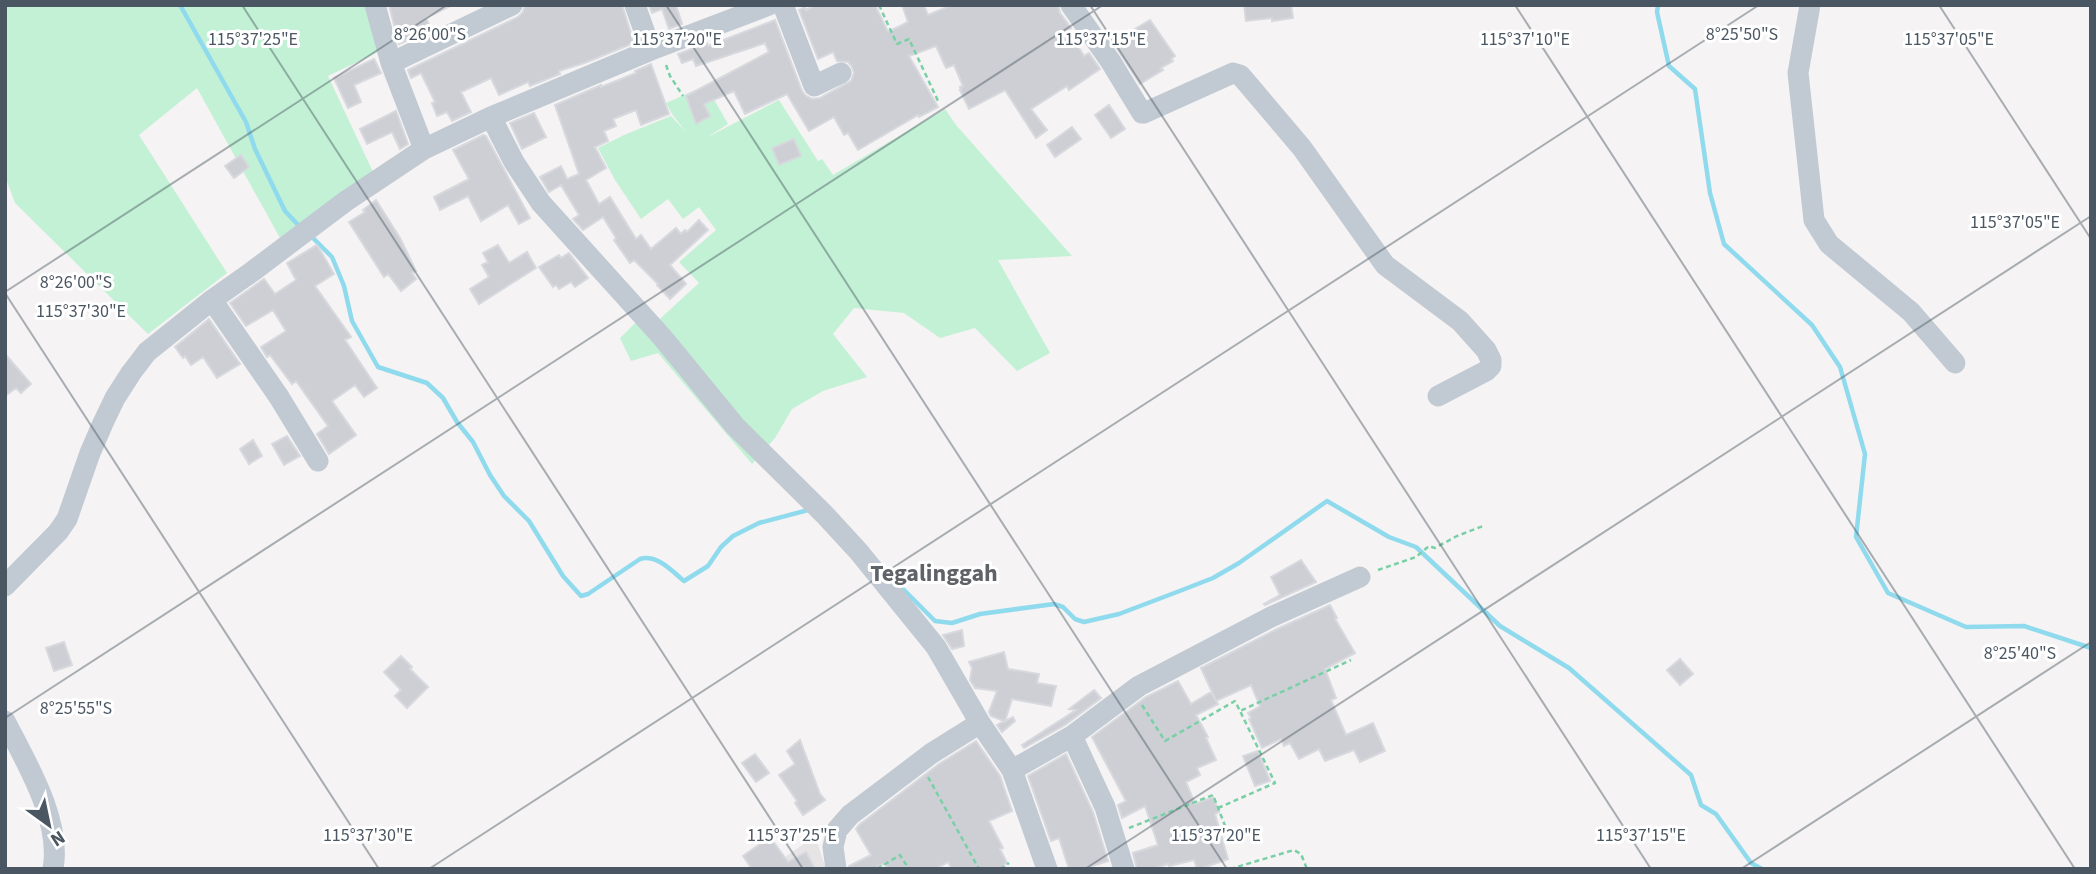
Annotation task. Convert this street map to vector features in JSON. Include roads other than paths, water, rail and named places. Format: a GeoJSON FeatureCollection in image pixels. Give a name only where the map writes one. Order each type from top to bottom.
{"type":"FeatureCollection","features":[{"type":"Feature","properties":{"kind":"street"},"geometry":{"type":"LineString","coordinates":[[375,5],[391,63],[424,149]]}},
{"type":"Feature","properties":{"kind":"street"},"geometry":{"type":"LineString","coordinates":[[391,63],[512,5]]}},
{"type":"Feature","properties":{"kind":"street"},"geometry":{"type":"LineString","coordinates":[[635,5],[655,49]]}},
{"type":"Feature","properties":{"kind":"street"},"geometry":{"type":"LineString","coordinates":[[5,586],[58,532],[67,519],[103,423],[131,373],[147,352],[212,300],[390,170],[424,149],[491,117],[769,5]]}},
{"type":"Feature","properties":{"kind":"street"},"geometry":{"type":"LineString","coordinates":[[783,5],[814,86],[841,73]]}},
{"type":"Feature","properties":{"kind":"street"},"geometry":{"type":"LineString","coordinates":[[1071,5],[1126,84],[1139,110],[1144,113],[1223,76],[1233,73],[1240,75],[1309,157],[1385,265],[1460,321],[1486,350],[1491,360],[1486,372],[1438,396]]}},
{"type":"Feature","properties":{"kind":"street"},"geometry":{"type":"LineString","coordinates":[[1810,5],[1798,73],[1814,220],[1829,244],[1911,312],[1955,363]]}},
{"type":"Feature","properties":{"kind":"street"},"geometry":{"type":"LineString","coordinates":[[491,117],[526,181],[557,223],[662,337],[735,426],[867,561],[936,647],[980,723],[1012,770],[1047,869]]}},
{"type":"Feature","properties":{"kind":"street"},"geometry":{"type":"LineString","coordinates":[[212,300],[279,397],[318,461]]}},
{"type":"Feature","properties":{"kind":"street"},"geometry":{"type":"LineString","coordinates":[[1012,770],[1072,736],[1133,690],[1272,617],[1360,577]]}},
{"type":"Feature","properties":{"kind":"street"},"geometry":{"type":"LineString","coordinates":[[5,721],[50,822],[54,841],[53,869]]}},
{"type":"Feature","properties":{"kind":"street"},"geometry":{"type":"LineString","coordinates":[[836,869],[833,847],[837,830],[850,815],[920,762],[980,723]]}},
{"type":"Feature","properties":{"kind":"street"},"geometry":{"type":"LineString","coordinates":[[1072,736],[1105,807],[1124,869]]}},
{"type":"Feature","properties":{"kind":"waterway"},"geometry":{"type":"LineString","coordinates":[[180,5],[246,122],[255,149],[285,211],[301,228]]}},
{"type":"Feature","properties":{"kind":"waterway"},"geometry":{"type":"LineString","coordinates":[[1658,5],[1657,12],[1669,66],[1695,89],[1710,193],[1724,244],[1812,325],[1840,367],[1865,454],[1856,537],[1888,593],[1966,627],[2024,626],[2091,648]]}},
{"type":"Feature","properties":{"kind":"waterway"},"geometry":{"type":"LineString","coordinates":[[311,236],[332,257],[344,286],[352,321],[378,367],[427,383],[443,398],[473,442],[504,496],[529,521],[563,576],[581,596],[640,559],[646,558],[658,561],[684,581],[708,566],[721,547],[733,536],[759,523],[808,510]]}},
{"type":"Feature","properties":{"kind":"waterway"},"geometry":{"type":"LineString","coordinates":[[899,585],[935,621],[952,623],[980,614],[1054,604],[1084,622],[1119,614],[1213,578],[1239,563],[1327,501],[1389,537],[1416,547],[1500,626],[1569,668],[1691,775],[1701,805],[1716,814],[1751,863],[1762,869]]}},
{"type":"Feature","properties":{"kind":"district","name":"Tegalinggah"},"geometry":{"type":"Point","coordinates":[934,573]}}]}
